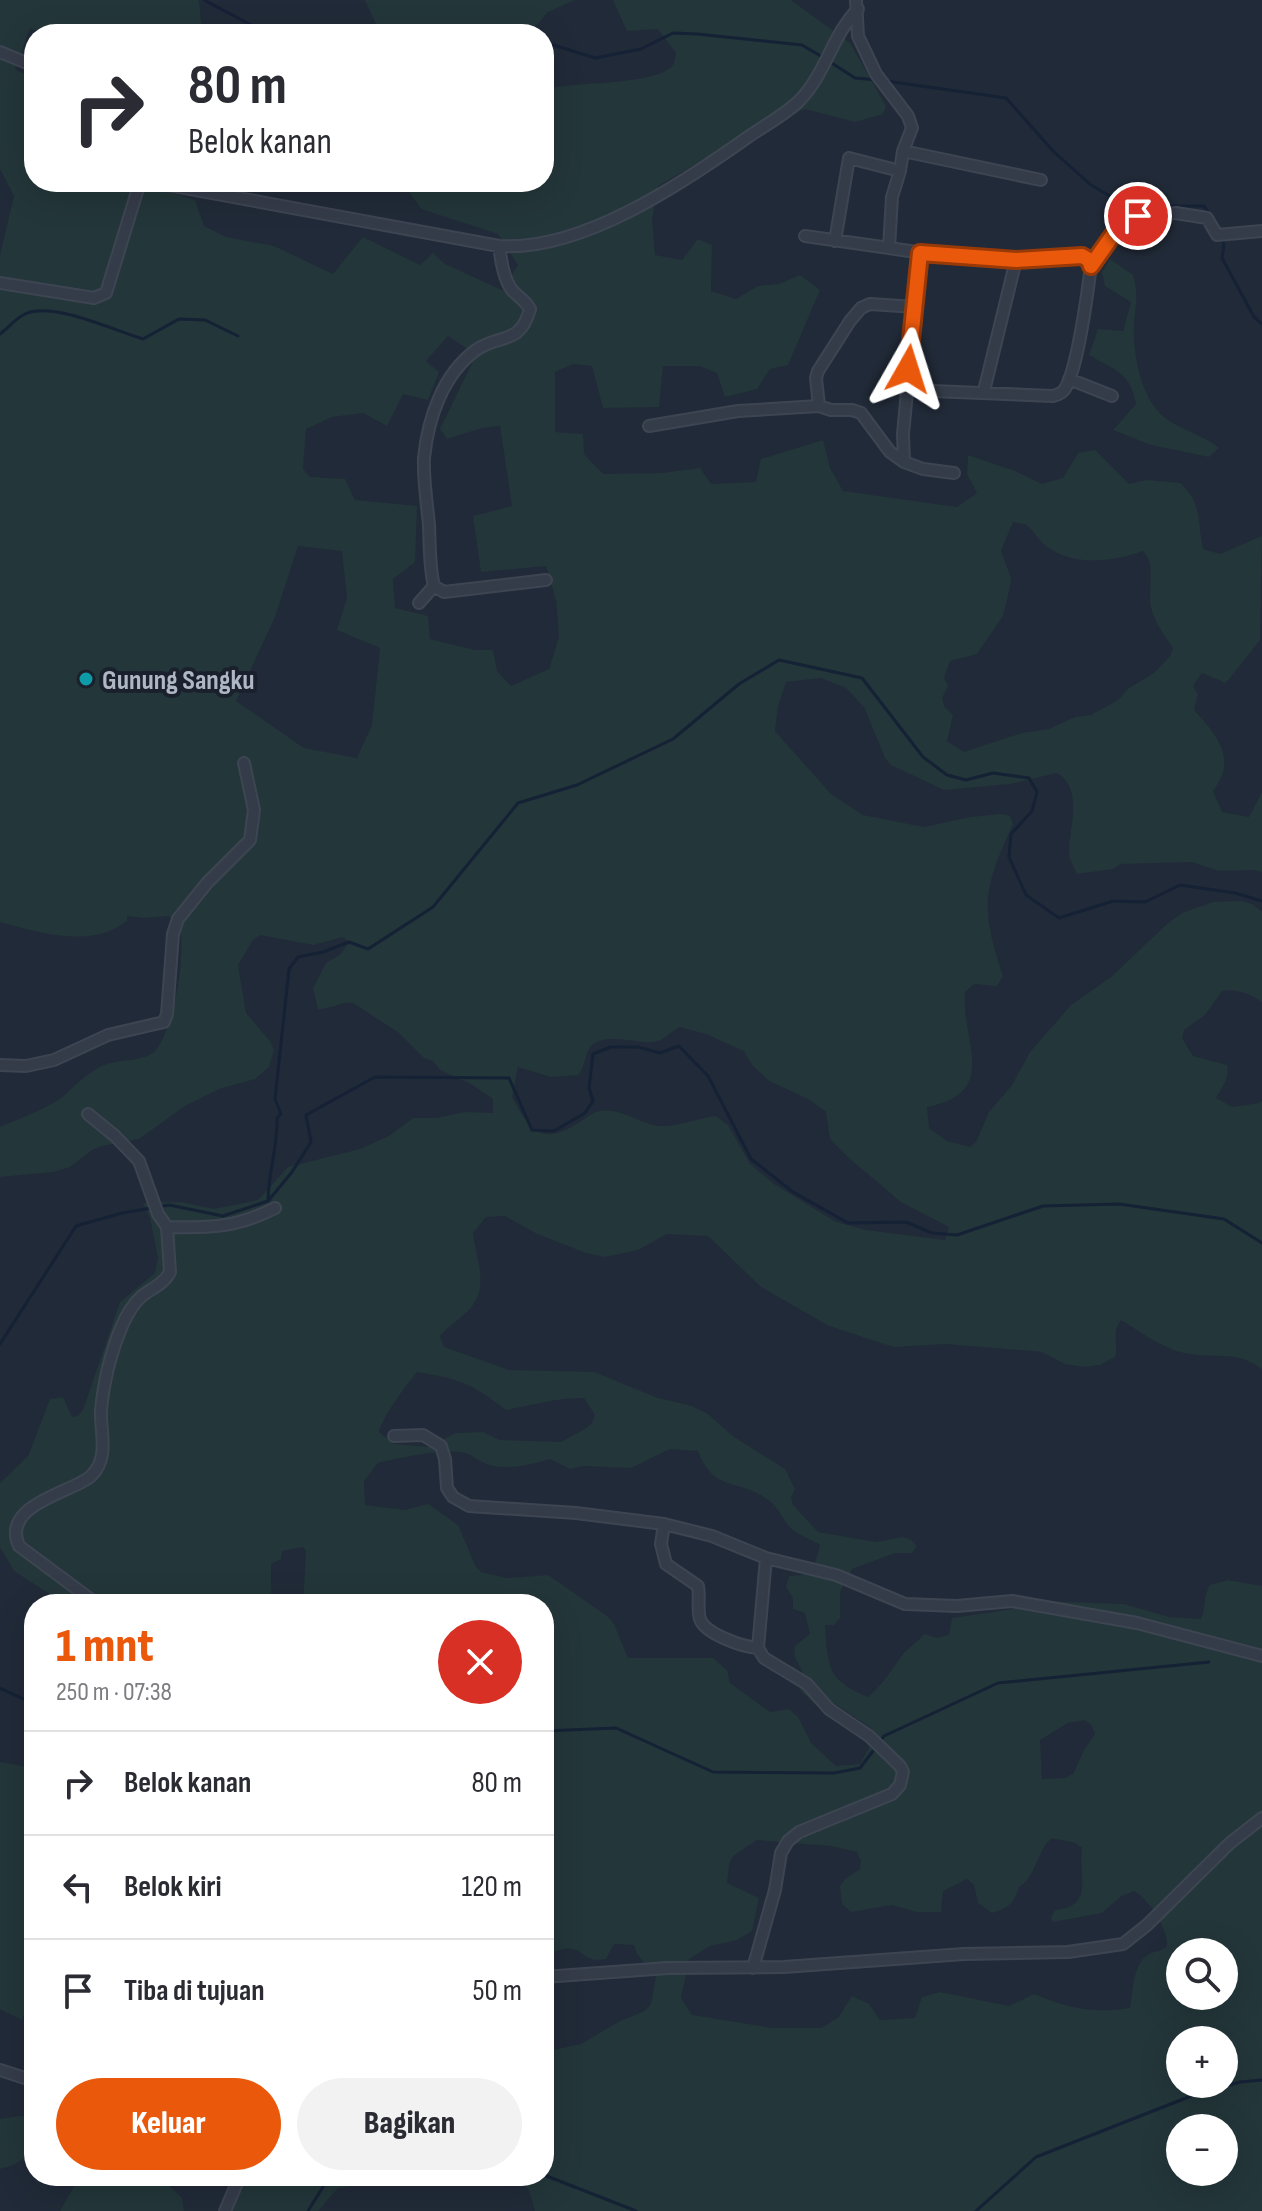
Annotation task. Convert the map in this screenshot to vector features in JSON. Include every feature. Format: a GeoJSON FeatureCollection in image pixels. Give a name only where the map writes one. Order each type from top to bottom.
{"type":"FeatureCollection","features":[{"type":"Feature","properties":{"kind":"street"},"geometry":{"type":"LineString","coordinates":[[206,192],[499,246],[522,247],[558,239],[661,194],[695,175],[799,101],[834,48],[857,5]]}},
{"type":"Feature","properties":{"kind":"street"},"geometry":{"type":"LineString","coordinates":[[857,5],[858,36],[876,74],[910,122],[912,133],[903,151],[892,197],[889,248]]}},
{"type":"Feature","properties":{"kind":"street"},"geometry":{"type":"LineString","coordinates":[[0,52],[24,62]]}},
{"type":"Feature","properties":{"kind":"street"},"geometry":{"type":"LineString","coordinates":[[903,151],[1041,180]]}},
{"type":"Feature","properties":{"kind":"street"},"geometry":{"type":"LineString","coordinates":[[835,241],[849,158],[900,171]]}},
{"type":"Feature","properties":{"kind":"street"},"geometry":{"type":"LineString","coordinates":[[0,283],[94,298],[103,295],[108,289],[137,192]]}},
{"type":"Feature","properties":{"kind":"street"},"geometry":{"type":"LineString","coordinates":[[908,390],[1061,394],[1069,379],[1091,266],[1126,219],[1176,213],[1202,216],[1211,222],[1220,235],[1262,231]]}},
{"type":"Feature","properties":{"kind":"street"},"geometry":{"type":"LineString","coordinates":[[805,236],[920,253],[1016,260],[1082,256],[1089,260],[1091,266]]}},
{"type":"Feature","properties":{"kind":"street"},"geometry":{"type":"LineString","coordinates":[[419,603],[434,586],[424,458],[445,383],[478,348],[514,336],[526,325],[530,309],[526,301],[511,289],[499,246]]}},
{"type":"Feature","properties":{"kind":"street"},"geometry":{"type":"LineString","coordinates":[[904,462],[903,434],[920,253]]}},
{"type":"Feature","properties":{"kind":"street"},"geometry":{"type":"LineString","coordinates":[[984,391],[1016,260]]}},
{"type":"Feature","properties":{"kind":"street"},"geometry":{"type":"LineString","coordinates":[[819,406],[818,371],[855,314],[870,304],[915,307]]}},
{"type":"Feature","properties":{"kind":"street"},"geometry":{"type":"LineString","coordinates":[[1069,379],[1112,396]]}},
{"type":"Feature","properties":{"kind":"street"},"geometry":{"type":"LineString","coordinates":[[649,426],[738,411],[819,406],[831,410],[852,410],[861,413],[890,452],[904,462],[923,469],[954,473]]}},
{"type":"Feature","properties":{"kind":"street"},"geometry":{"type":"LineString","coordinates":[[434,586],[444,592],[546,580]]}},
{"type":"Feature","properties":{"kind":"street"},"geometry":{"type":"LineString","coordinates":[[0,1065],[26,1066],[54,1060],[108,1035],[164,1022],[173,934],[178,919],[207,883],[250,840],[254,810],[244,763]]}},
{"type":"Feature","properties":{"kind":"street"},"geometry":{"type":"LineString","coordinates":[[84,1594],[19,1546],[10,1536],[10,1523],[23,1506],[85,1480],[99,1465],[103,1448],[101,1411],[109,1366],[132,1307],[162,1283],[170,1272],[167,1227],[158,1214],[139,1161],[88,1114]]}},
{"type":"Feature","properties":{"kind":"street"},"geometry":{"type":"LineString","coordinates":[[167,1227],[227,1226],[250,1221],[275,1208]]}},
{"type":"Feature","properties":{"kind":"street"},"geometry":{"type":"LineString","coordinates":[[394,1436],[423,1435],[441,1446],[447,1488],[453,1497],[469,1506],[576,1513],[664,1524],[712,1536],[766,1558],[836,1575],[905,1604],[957,1606],[1012,1601],[1137,1623],[1262,1656]]}},
{"type":"Feature","properties":{"kind":"street"},"geometry":{"type":"LineString","coordinates":[[664,1524],[661,1544],[666,1564],[698,1586],[700,1621],[708,1631],[758,1648]]}},
{"type":"Feature","properties":{"kind":"street"},"geometry":{"type":"LineString","coordinates":[[753,1968],[772,1904],[781,1853],[788,1841],[799,1832],[892,1794],[900,1785],[903,1772],[869,1736],[829,1709],[807,1684],[764,1658],[758,1648],[766,1558]]}},
{"type":"Feature","properties":{"kind":"street"},"geometry":{"type":"LineString","coordinates":[[554,1976],[668,1968],[753,1968],[964,1954],[1068,1952],[1123,1944],[1147,1925],[1230,1843],[1262,1818]]}},
{"type":"Feature","properties":{"kind":"street"},"geometry":{"type":"LineString","coordinates":[[0,2070],[24,2078]]}},
{"type":"Feature","properties":{"kind":"street"},"geometry":{"type":"LineString","coordinates":[[225,2211],[236,2186]]}},
{"type":"Feature","properties":{"kind":"shaded area"},"geometry":{"type":"Polygon","coordinates":[[[0,0],[199,0],[201,24],[24,24],[24,44],[15,69],[24,74],[24,192],[168,192],[195,200],[204,226],[226,237],[274,246],[333,274],[363,237],[420,265],[433,253],[445,264],[502,290],[518,265],[498,234],[421,209],[409,192],[554,192],[554,87],[644,78],[669,69],[674,62],[676,53],[658,29],[627,31],[613,0],[791,0],[850,43],[886,106],[883,114],[855,122],[805,109],[733,142],[658,186],[652,220],[655,255],[682,260],[698,239],[712,245],[711,291],[736,299],[758,286],[779,284],[800,275],[820,290],[788,365],[770,369],[757,389],[725,397],[717,373],[699,366],[663,366],[659,407],[603,408],[592,366],[573,364],[555,372],[555,432],[583,434],[584,454],[603,474],[662,473],[700,468],[711,484],[756,482],[761,459],[823,440],[830,468],[843,491],[957,507],[977,493],[967,474],[968,455],[1042,484],[1063,478],[1078,453],[1095,450],[1129,484],[1147,480],[1180,483],[1196,506],[1203,549],[1220,554],[1262,536],[1260,640],[1226,683],[1202,673],[1193,686],[1198,694],[1194,710],[1222,748],[1224,768],[1213,791],[1222,812],[1249,817],[1262,792],[1262,872],[1219,871],[1192,862],[1121,864],[1113,869],[1077,874],[1069,853],[1072,798],[1070,788],[1057,773],[1010,784],[944,790],[891,765],[885,758],[864,707],[846,688],[821,678],[786,682],[778,706],[775,731],[831,794],[863,815],[924,827],[970,817],[1010,816],[1013,824],[996,866],[988,898],[991,932],[1003,976],[997,986],[974,984],[965,992],[971,1076],[964,1089],[950,1100],[927,1107],[929,1128],[947,1141],[970,1147],[976,1142],[989,1112],[1012,1085],[1030,1052],[1071,1005],[1111,977],[1182,913],[1213,902],[1242,901],[1262,912],[1262,1002],[1243,992],[1222,991],[1205,1015],[1184,1030],[1182,1038],[1193,1056],[1227,1065],[1226,1079],[1216,1098],[1232,1107],[1262,1101],[1262,1369],[1235,1357],[1199,1355],[1171,1349],[1121,1320],[1116,1329],[1115,1357],[1100,1365],[1083,1367],[1065,1364],[1042,1352],[945,1344],[894,1347],[827,1325],[761,1287],[708,1236],[667,1234],[638,1250],[605,1257],[537,1234],[505,1216],[486,1217],[473,1233],[480,1274],[479,1293],[468,1311],[440,1336],[444,1347],[509,1370],[594,1372],[658,1398],[692,1406],[785,1469],[795,1489],[791,1497],[793,1505],[818,1532],[876,1542],[903,1537],[911,1540],[917,1546],[912,1553],[895,1553],[852,1569],[840,1592],[840,1618],[834,1625],[825,1625],[832,1670],[844,1684],[868,1697],[903,1654],[924,1634],[937,1638],[949,1635],[952,1618],[1013,1609],[1042,1601],[1124,1604],[1169,1617],[1201,1619],[1210,1585],[1228,1580],[1262,1586],[1262,2211],[535,2211],[526,2186],[554,2186],[554,2050],[581,2044],[620,2021],[645,2011],[651,2004],[656,1976],[637,1954],[634,1945],[614,1944],[606,1959],[596,1960],[575,1949],[554,1952],[554,1594],[304,1594],[306,1551],[303,1547],[282,1551],[281,1559],[271,1564],[271,1594],[50,1594],[14,1571],[0,1547],[0,1483],[28,1456],[50,1399],[63,1397],[72,1417],[83,1410],[120,1302],[155,1273],[158,1258],[150,1218],[143,1203],[181,1202],[214,1209],[258,1200],[288,1167],[360,1149],[389,1136],[413,1118],[436,1118],[465,1112],[493,1113],[493,1099],[471,1084],[440,1070],[399,1033],[353,1003],[318,1009],[313,988],[326,963],[341,954],[349,942],[343,937],[313,945],[260,935],[253,940],[238,965],[246,1013],[274,1050],[269,1067],[255,1079],[219,1089],[185,1106],[139,1139],[102,1146],[70,1167],[53,1172],[0,1177],[0,1127],[53,1103],[104,1065],[146,1057],[156,1050],[172,1012],[181,948],[180,934],[169,916],[127,916],[127,921],[113,930],[82,937],[49,934],[0,922],[0,255],[14,196],[0,169],[0,0]],[[448,336],[426,361],[439,372],[428,400],[403,394],[387,426],[363,413],[332,417],[306,429],[303,469],[310,477],[345,479],[355,500],[417,506],[415,562],[393,579],[395,608],[428,616],[430,639],[475,650],[493,650],[497,671],[511,686],[549,669],[559,637],[556,600],[546,566],[481,572],[473,516],[512,506],[500,426],[447,439],[440,429],[476,355],[448,336]],[[1013,522],[1001,551],[1011,578],[1003,616],[977,654],[950,661],[944,678],[948,686],[942,698],[944,706],[953,715],[947,741],[964,752],[1022,733],[1049,729],[1075,717],[1091,715],[1118,700],[1129,688],[1154,673],[1170,656],[1173,648],[1151,607],[1150,563],[1143,551],[1106,560],[1081,560],[1057,553],[1025,524],[1013,522]],[[298,546],[275,617],[236,701],[304,748],[357,758],[372,725],[380,648],[337,630],[347,598],[342,551],[298,546]],[[679,1027],[661,1040],[651,1042],[602,1040],[589,1049],[578,1075],[551,1077],[518,1067],[512,1097],[531,1126],[546,1134],[565,1130],[600,1111],[617,1112],[649,1124],[666,1126],[716,1116],[728,1125],[750,1164],[774,1184],[836,1222],[866,1230],[945,1240],[949,1227],[901,1202],[830,1139],[826,1112],[808,1099],[769,1081],[752,1065],[744,1051],[706,1034],[679,1027]],[[417,1372],[379,1432],[394,1444],[428,1447],[456,1433],[484,1432],[499,1440],[561,1442],[585,1429],[595,1415],[584,1398],[554,1400],[506,1410],[483,1394],[444,1377],[417,1372]],[[670,1449],[631,1468],[584,1466],[570,1469],[550,1459],[498,1467],[463,1453],[418,1454],[378,1463],[364,1481],[365,1505],[405,1510],[428,1504],[458,1525],[481,1572],[507,1578],[548,1575],[607,1616],[614,1624],[628,1658],[713,1658],[727,1670],[730,1683],[770,1712],[789,1709],[798,1717],[811,1743],[836,1766],[860,1764],[870,1746],[871,1728],[837,1705],[821,1710],[800,1690],[802,1671],[794,1655],[795,1646],[810,1634],[805,1613],[793,1609],[793,1598],[786,1587],[789,1576],[812,1574],[820,1545],[798,1534],[777,1509],[758,1493],[720,1480],[712,1474],[698,1451],[670,1449]],[[1085,1720],[1068,1723],[1040,1740],[1042,1779],[1065,1778],[1073,1774],[1095,1734],[1085,1720]],[[1052,1838],[1015,1898],[1006,1907],[992,1913],[978,1903],[974,1885],[967,1879],[943,1891],[941,1912],[917,1912],[892,1905],[851,1912],[842,1904],[840,1886],[860,1869],[857,1852],[831,1846],[757,1840],[733,1856],[727,1883],[759,1898],[752,1931],[737,1940],[710,1946],[689,1959],[681,1998],[692,2015],[773,2028],[821,2028],[838,2018],[852,1996],[869,2004],[880,2020],[915,2018],[922,1997],[940,1992],[1009,2006],[1034,1994],[1081,2008],[1130,2008],[1140,1964],[1149,1954],[1166,1947],[1166,2010],[1238,2010],[1238,1938],[1166,1939],[1156,1915],[1134,1891],[1120,1897],[1102,1913],[1053,1922],[1051,1918],[1055,1910],[1076,1903],[1080,1896],[1082,1848],[1075,1843],[1052,1838]]]}},
{"type":"Feature","properties":{"kind":"shaded area"},"geometry":{"type":"Polygon","coordinates":[[[365,0],[575,0],[548,12],[538,24],[376,24],[365,0]]]}},
{"type":"Feature","properties":{"kind":"shaded area"},"geometry":{"type":"Polygon","coordinates":[[[1110,259],[1133,275],[1138,369],[1151,401],[1164,417],[1219,448],[1209,457],[1151,445],[1113,430],[1136,404],[1126,379],[1089,355],[1098,329],[1123,331],[1131,302],[1105,286],[1102,272],[1110,259]]]}},
{"type":"Feature","properties":{"kind":"shaded area"},"geometry":{"type":"Polygon","coordinates":[[[0,1762],[24,1766],[22,2020],[0,2009],[0,1762]]]}},
{"type":"Feature","properties":{"kind":"shaded area"},"geometry":{"type":"Polygon","coordinates":[[[24,2116],[24,2158],[0,2169],[0,2119],[24,2116]]]}},
{"type":"Feature","properties":{"kind":"shaded area"},"geometry":{"type":"Polygon","coordinates":[[[74,2186],[169,2186],[182,2198],[184,2211],[60,2211],[74,2186]]]}},
{"type":"Feature","properties":{"kind":"shaded area"},"geometry":{"type":"Polygon","coordinates":[[[241,2186],[353,2186],[338,2188],[318,2211],[230,2211],[241,2186]]]}},
{"type":"Feature","properties":{"kind":"waterway"},"geometry":{"type":"LineString","coordinates":[[204,0],[249,24]]}},
{"type":"Feature","properties":{"kind":"waterway"},"geometry":{"type":"LineString","coordinates":[[554,45],[595,58],[641,49],[673,33],[697,34],[802,45],[824,58]]}},
{"type":"Feature","properties":{"kind":"waterway"},"geometry":{"type":"LineString","coordinates":[[830,62],[855,78],[878,80]]}},
{"type":"Feature","properties":{"kind":"waterway"},"geometry":{"type":"LineString","coordinates":[[886,81],[1006,98],[1054,152],[1091,185],[1127,206],[1204,206],[1210,215]]}},
{"type":"Feature","properties":{"kind":"waterway"},"geometry":{"type":"LineString","coordinates":[[1220,236],[1224,244],[1222,258],[1254,317],[1262,324]]}},
{"type":"Feature","properties":{"kind":"waterway"},"geometry":{"type":"LineString","coordinates":[[0,334],[25,314],[51,311],[143,339],[179,319],[205,320],[238,336]]}},
{"type":"Feature","properties":{"kind":"waterway"},"geometry":{"type":"LineString","coordinates":[[268,1201],[277,1118],[281,1114],[275,1099],[289,969],[298,957],[349,942],[368,949],[433,907],[518,803],[577,785],[673,739],[739,684],[779,660],[862,678],[923,757],[947,775],[966,780],[993,773],[1029,778],[1037,792],[1032,811],[1011,834],[1009,857],[1026,895],[1059,918],[1113,901],[1145,902],[1180,885],[1235,893],[1262,901]]}},
{"type":"Feature","properties":{"kind":"waterway"},"geometry":{"type":"LineString","coordinates":[[0,1344],[76,1226],[122,1213],[169,1205],[223,1216],[268,1201],[311,1142],[306,1115],[375,1077],[509,1078],[532,1130],[554,1131],[585,1113],[593,1101],[589,1088],[593,1054],[611,1047],[638,1047],[660,1053],[679,1046],[708,1076],[751,1159],[793,1192],[848,1223],[906,1222],[932,1233],[957,1235],[1043,1206],[1119,1204],[1224,1219],[1262,1243]]}},
{"type":"Feature","properties":{"kind":"waterway"},"geometry":{"type":"LineString","coordinates":[[880,1741],[884,1736],[998,1683],[1209,1662]]}},
{"type":"Feature","properties":{"kind":"waterway"},"geometry":{"type":"LineString","coordinates":[[0,1688],[24,1699]]}},
{"type":"Feature","properties":{"kind":"waterway"},"geometry":{"type":"LineString","coordinates":[[554,1731],[616,1728],[713,1772],[834,1773],[860,1768],[876,1747]]}},
{"type":"Feature","properties":{"kind":"waterway"},"geometry":{"type":"LineString","coordinates":[[976,2211],[1036,2157],[1191,2096],[1240,2082],[1262,2080]]}},
{"type":"Feature","properties":{"kind":"waterway"},"geometry":{"type":"LineString","coordinates":[[554,2179],[636,2211]]}},
{"type":"Feature","properties":{"kind":"waterway"},"geometry":{"type":"LineString","coordinates":[[308,2211],[324,2186]]}},
{"type":"Feature","properties":{"kind":"place","name":"Gunung Sangku"},"geometry":{"type":"Point","coordinates":[86,679]}},
{"type":"Feature","properties":{"kind":"route"},"geometry":{"type":"LineString","coordinates":[[908,369],[920,253],[1016,260],[1082,256],[1089,260],[1091,266],[1122,222],[1138,216]]}}]}
